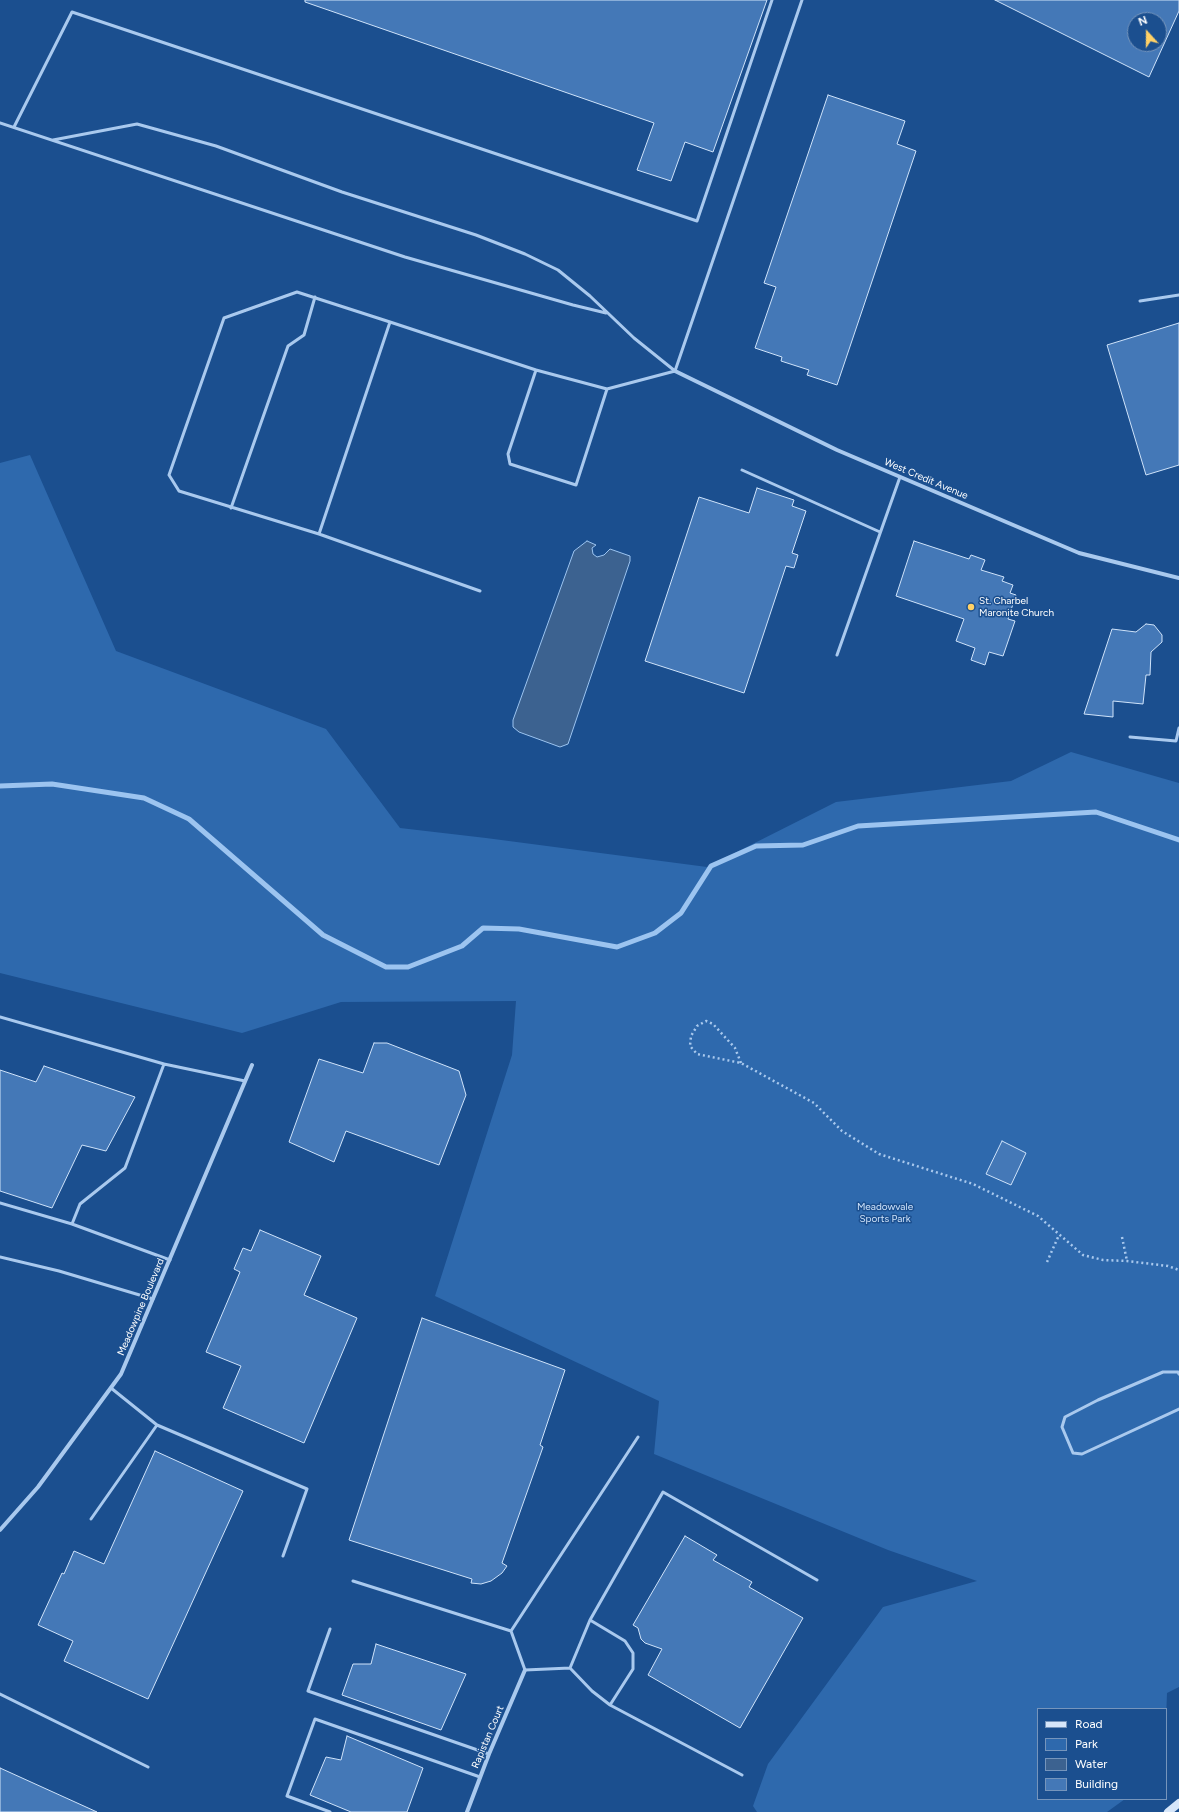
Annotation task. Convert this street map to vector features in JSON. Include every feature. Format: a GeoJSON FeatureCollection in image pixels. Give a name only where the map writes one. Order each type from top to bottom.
{"type":"FeatureCollection","features":[{"type":"Feature","properties":{"kind":"main road"},"geometry":{"type":"LineString","coordinates":[[1168,1812],[1179,1803]]}},
{"type":"Feature","properties":{"kind":"street","name":"West Credit Avenue"},"geometry":{"type":"LineString","coordinates":[[675,371],[837,450],[1079,552],[1179,578]]}},
{"type":"Feature","properties":{"kind":"street","name":"Meadowpine Boulevard"},"geometry":{"type":"LineString","coordinates":[[0,1530],[38,1487],[122,1374],[252,1065]]}},
{"type":"Feature","properties":{"kind":"street","name":"Rapistan Court"},"geometry":{"type":"LineString","coordinates":[[467,1812],[489,1754],[525,1670]]}},
{"type":"Feature","properties":{"kind":"lane"},"geometry":{"type":"LineString","coordinates":[[14,127],[72,12],[697,222],[772,0]]}},
{"type":"Feature","properties":{"kind":"lane"},"geometry":{"type":"LineString","coordinates":[[675,371],[802,0]]}},
{"type":"Feature","properties":{"kind":"lane"},"geometry":{"type":"LineString","coordinates":[[0,123],[405,257],[573,306],[608,313]]}},
{"type":"Feature","properties":{"kind":"lane"},"geometry":{"type":"LineString","coordinates":[[53,140],[137,124],[216,146],[342,192],[476,235],[525,254],[558,270],[608,313],[634,338],[675,371]]}},
{"type":"Feature","properties":{"kind":"lane"},"geometry":{"type":"LineString","coordinates":[[480,591],[319,534],[179,491],[169,475],[224,318],[297,292],[536,370],[607,389],[675,371]]}},
{"type":"Feature","properties":{"kind":"lane"},"geometry":{"type":"LineString","coordinates":[[1140,301],[1179,295]]}},
{"type":"Feature","properties":{"kind":"lane"},"geometry":{"type":"LineString","coordinates":[[231,508],[288,346],[304,335],[315,297]]}},
{"type":"Feature","properties":{"kind":"lane"},"geometry":{"type":"LineString","coordinates":[[319,534],[390,322]]}},
{"type":"Feature","properties":{"kind":"lane"},"geometry":{"type":"LineString","coordinates":[[536,370],[508,454],[510,464],[576,485],[607,389]]}},
{"type":"Feature","properties":{"kind":"lane"},"geometry":{"type":"LineString","coordinates":[[742,470],[880,532]]}},
{"type":"Feature","properties":{"kind":"lane"},"geometry":{"type":"LineString","coordinates":[[837,655],[900,477]]}},
{"type":"Feature","properties":{"kind":"lane"},"geometry":{"type":"LineString","coordinates":[[1130,737],[1176,741],[1179,728]]}},
{"type":"Feature","properties":{"kind":"lane"},"geometry":{"type":"LineString","coordinates":[[0,1017],[164,1064],[245,1081]]}},
{"type":"Feature","properties":{"kind":"lane"},"geometry":{"type":"LineString","coordinates":[[72,1224],[80,1204],[125,1168],[164,1064]]}},
{"type":"Feature","properties":{"kind":"lane"},"geometry":{"type":"LineString","coordinates":[[0,1203],[72,1224],[170,1260]]}},
{"type":"Feature","properties":{"kind":"lane"},"geometry":{"type":"LineString","coordinates":[[0,1257],[59,1271],[153,1299]]}},
{"type":"Feature","properties":{"kind":"lane"},"geometry":{"type":"LineString","coordinates":[[1179,1374],[1178,1372],[1163,1372],[1098,1400],[1065,1417],[1062,1427],[1073,1453],[1082,1454],[1179,1409]]}},
{"type":"Feature","properties":{"kind":"lane"},"geometry":{"type":"LineString","coordinates":[[111,1388],[157,1425],[307,1489],[283,1556]]}},
{"type":"Feature","properties":{"kind":"lane"},"geometry":{"type":"LineString","coordinates":[[91,1519],[157,1425]]}},
{"type":"Feature","properties":{"kind":"lane"},"geometry":{"type":"LineString","coordinates":[[511,1631],[638,1437]]}},
{"type":"Feature","properties":{"kind":"lane"},"geometry":{"type":"LineString","coordinates":[[570,1668],[590,1620],[663,1492],[817,1580]]}},
{"type":"Feature","properties":{"kind":"lane"},"geometry":{"type":"LineString","coordinates":[[353,1581],[511,1631]]}},
{"type":"Feature","properties":{"kind":"lane"},"geometry":{"type":"LineString","coordinates":[[590,1620],[625,1641],[633,1653],[633,1669],[610,1705]]}},
{"type":"Feature","properties":{"kind":"lane"},"geometry":{"type":"LineString","coordinates":[[330,1629],[308,1691],[489,1754]]}},
{"type":"Feature","properties":{"kind":"lane"},"geometry":{"type":"LineString","coordinates":[[511,1631],[525,1670],[570,1668],[592,1691],[610,1705],[742,1775]]}},
{"type":"Feature","properties":{"kind":"lane"},"geometry":{"type":"LineString","coordinates":[[0,1694],[148,1767]]}},
{"type":"Feature","properties":{"kind":"lane"},"geometry":{"type":"LineString","coordinates":[[330,1812],[287,1796],[315,1719],[480,1777]]}},
{"type":"Feature","properties":{"kind":"path"},"geometry":{"type":"LineString","coordinates":[[742,1063],[735,1048],[714,1024],[706,1021],[697,1026],[691,1036],[690,1046],[697,1054],[742,1063],[814,1103],[842,1131],[879,1154],[974,1184],[1038,1216],[1083,1256],[1103,1260],[1127,1261],[1168,1266],[1179,1270]]}},
{"type":"Feature","properties":{"kind":"path"},"geometry":{"type":"LineString","coordinates":[[1047,1262],[1059,1235]]}},
{"type":"Feature","properties":{"kind":"path"},"geometry":{"type":"LineString","coordinates":[[1122,1237],[1127,1261]]}},
{"type":"Feature","properties":{"kind":"green space","name":"Meadowvale Sports Park"},"geometry":{"type":"Polygon","coordinates":[[[30,455],[116,651],[326,729],[400,828],[707,867],[836,802],[1011,781],[1071,752],[1179,783],[1179,1687],[1167,1693],[1166,1708],[1037,1708],[1037,1800],[1124,1800],[1107,1812],[757,1812],[753,1806],[768,1764],[883,1607],[977,1581],[888,1550],[654,1454],[659,1401],[435,1296],[512,1055],[516,1001],[341,1002],[242,1033],[0,973],[0,463],[30,455]]]}},
{"type":"Feature","properties":{"kind":"water"},"geometry":{"type":"Polygon","coordinates":[[[587,541],[596,545],[592,548],[593,554],[597,557],[604,555],[610,549],[630,556],[630,561],[568,744],[560,747],[519,732],[513,727],[513,720],[574,551],[587,541]]]}},
{"type":"Feature","properties":{"kind":"building"},"geometry":{"type":"Polygon","coordinates":[[[305,0],[767,0],[713,152],[685,142],[671,181],[637,170],[654,123],[305,2],[305,0]]]}},
{"type":"Feature","properties":{"kind":"building"},"geometry":{"type":"Polygon","coordinates":[[[995,0],[1179,0],[1179,11],[1167,37],[1167,12],[1127,12],[1127,52],[1160,52],[1149,77],[995,0]]]}},
{"type":"Feature","properties":{"kind":"building"},"geometry":{"type":"Polygon","coordinates":[[[828,95],[905,121],[897,144],[916,151],[837,385],[807,375],[809,370],[781,361],[782,357],[755,348],[776,287],[764,283],[828,95]]]}},
{"type":"Feature","properties":{"kind":"building"},"geometry":{"type":"Polygon","coordinates":[[[1179,323],[1179,465],[1146,475],[1107,345],[1179,323]]]}},
{"type":"Feature","properties":{"kind":"building"},"geometry":{"type":"Polygon","coordinates":[[[757,488],[794,500],[792,506],[806,511],[792,553],[798,555],[794,568],[786,566],[744,693],[645,661],[699,497],[749,513],[757,488]]]}},
{"type":"Feature","properties":{"kind":"building","name":"St. Charbel Maronite Church"},"geometry":{"type":"Polygon","coordinates":[[[914,541],[969,559],[971,555],[985,560],[981,570],[1004,577],[1002,581],[1013,585],[1010,593],[1016,595],[1008,619],[1015,621],[1003,656],[989,652],[985,665],[971,660],[975,648],[956,641],[964,619],[896,596],[914,541]]]}},
{"type":"Feature","properties":{"kind":"building"},"geometry":{"type":"Polygon","coordinates":[[[1146,624],[1154,625],[1162,635],[1162,642],[1151,652],[1150,675],[1146,675],[1143,704],[1113,701],[1113,717],[1084,714],[1112,629],[1136,632],[1146,624]]]}},
{"type":"Feature","properties":{"kind":"building"},"geometry":{"type":"Polygon","coordinates":[[[374,1043],[387,1043],[459,1071],[466,1095],[439,1165],[346,1131],[334,1162],[289,1142],[319,1059],[363,1073],[374,1043]]]}},
{"type":"Feature","properties":{"kind":"building"},"geometry":{"type":"Polygon","coordinates":[[[44,1066],[135,1097],[106,1151],[82,1145],[52,1208],[0,1191],[0,1070],[36,1082],[44,1066]]]}},
{"type":"Feature","properties":{"kind":"building"},"geometry":{"type":"Polygon","coordinates":[[[1002,1141],[1026,1153],[1011,1185],[986,1174],[1002,1141]]]}},
{"type":"Feature","properties":{"kind":"building"},"geometry":{"type":"Polygon","coordinates":[[[260,1230],[321,1256],[304,1295],[357,1318],[304,1443],[223,1408],[241,1366],[206,1352],[240,1272],[234,1269],[243,1248],[251,1251],[260,1230]]]}},
{"type":"Feature","properties":{"kind":"building"},"geometry":{"type":"Polygon","coordinates":[[[422,1318],[565,1370],[540,1445],[543,1447],[502,1563],[507,1566],[502,1573],[491,1581],[481,1584],[471,1583],[472,1579],[349,1540],[422,1318]]]}},
{"type":"Feature","properties":{"kind":"building"},"geometry":{"type":"Polygon","coordinates":[[[155,1451],[243,1491],[148,1699],[64,1661],[73,1641],[38,1625],[74,1551],[104,1564],[155,1451]]]}},
{"type":"Feature","properties":{"kind":"building"},"geometry":{"type":"Polygon","coordinates":[[[685,1536],[717,1555],[713,1560],[752,1582],[749,1587],[803,1618],[740,1728],[648,1675],[662,1649],[645,1643],[641,1639],[638,1628],[633,1625],[685,1536]]]}},
{"type":"Feature","properties":{"kind":"building"},"geometry":{"type":"Polygon","coordinates":[[[376,1644],[466,1674],[441,1730],[342,1695],[353,1664],[371,1664],[376,1644]]]}},
{"type":"Feature","properties":{"kind":"building"},"geometry":{"type":"Polygon","coordinates":[[[347,1736],[423,1768],[407,1812],[351,1812],[310,1795],[326,1757],[341,1760],[347,1736]]]}},
{"type":"Feature","properties":{"kind":"building"},"geometry":{"type":"Polygon","coordinates":[[[0,1768],[97,1812],[0,1812],[0,1768]]]}},
{"type":"Feature","properties":{"kind":"waterway"},"geometry":{"type":"LineString","coordinates":[[0,786],[52,784],[144,798],[189,819],[323,935],[386,967],[408,967],[462,946],[483,928],[519,929],[617,947],[655,933],[681,913],[711,866],[756,846],[803,845],[858,826],[1096,812],[1179,840]]}},
{"type":"Feature","properties":{"kind":"place","name":"St. Charbel Maronite Church"},"geometry":{"type":"Point","coordinates":[971,607]}}]}
